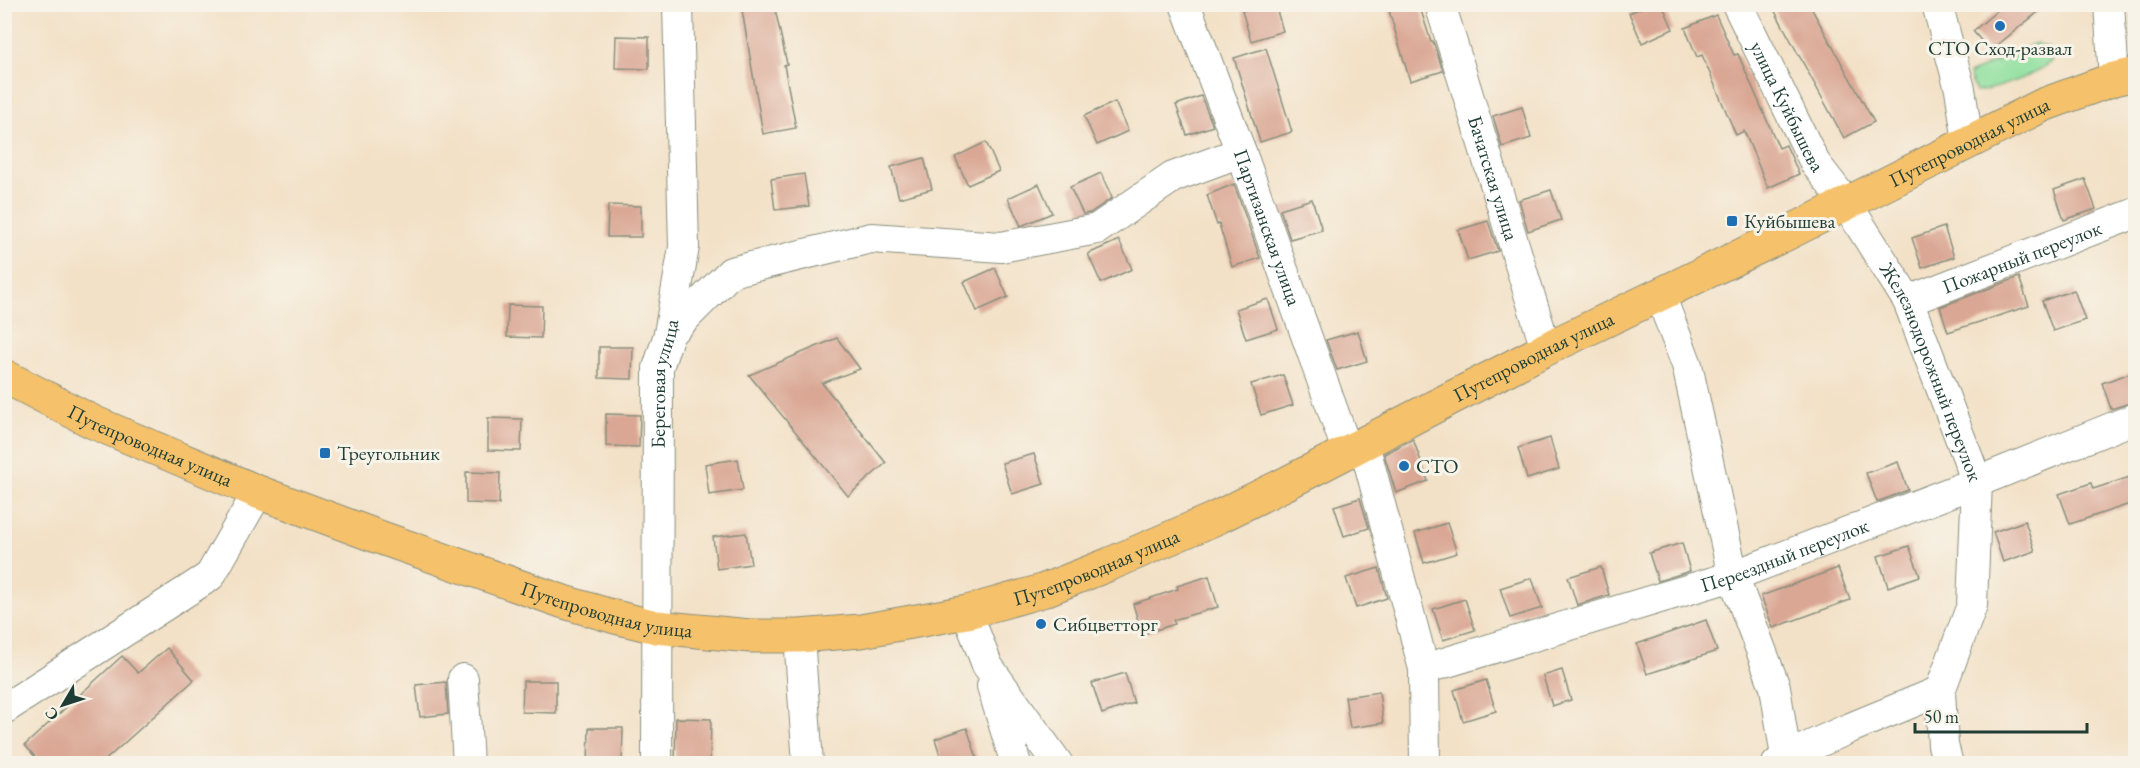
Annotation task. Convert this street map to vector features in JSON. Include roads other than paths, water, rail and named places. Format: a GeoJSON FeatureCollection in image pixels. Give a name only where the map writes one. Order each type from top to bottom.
{"type":"FeatureCollection","features":[{"type":"Feature","properties":{"kind":"main road","name":"Путепроводная улица"},"geometry":{"type":"LineString","coordinates":[[4,376],[93,422],[258,492],[564,602],[656,627],[750,636],[799,636],[970,618],[1110,564],[1214,519],[1546,350],[2043,105],[2125,77]]}},
{"type":"Feature","properties":{"kind":"street","name":"Береговая улица"},"geometry":{"type":"LineString","coordinates":[[657,764],[658,368],[669,334],[684,247],[678,4]]}},
{"type":"Feature","properties":{"kind":"street","name":"Партизанская улица"},"geometry":{"type":"LineString","coordinates":[[1185,4],[1356,448],[1424,669],[1425,764]]}},
{"type":"Feature","properties":{"kind":"street","name":"Бачатская улица"},"geometry":{"type":"LineString","coordinates":[[1440,4],[1546,350]]}},
{"type":"Feature","properties":{"kind":"street","name":"улица Куйбышева"},"geometry":{"type":"LineString","coordinates":[[1737,4],[1815,163],[1846,203]]}},
{"type":"Feature","properties":{"kind":"street"},"geometry":{"type":"LineString","coordinates":[[1937,4],[1960,89],[1968,142]]}},
{"type":"Feature","properties":{"kind":"street"},"geometry":{"type":"LineString","coordinates":[[2109,4],[2125,77]]}},
{"type":"Feature","properties":{"kind":"street"},"geometry":{"type":"LineString","coordinates":[[669,334],[731,272],[872,238],[1001,247],[1097,229],[1173,177],[1241,152]]}},
{"type":"Feature","properties":{"kind":"street","name":"Железнодорожный переулок"},"geometry":{"type":"LineString","coordinates":[[1846,203],[1908,301],[1977,482],[1972,604],[1940,691],[1943,745],[1948,764]]}},
{"type":"Feature","properties":{"kind":"street","name":"Пожарный переулок"},"geometry":{"type":"LineString","coordinates":[[1908,301],[2136,213]]}},
{"type":"Feature","properties":{"kind":"street"},"geometry":{"type":"LineString","coordinates":[[1660,295],[1687,364],[1733,576],[1775,687],[1781,760],[1850,728],[1940,691]]}},
{"type":"Feature","properties":{"kind":"street","name":"Переездный переулок"},"geometry":{"type":"LineString","coordinates":[[1424,669],[1733,576],[2136,418]]}},
{"type":"Feature","properties":{"kind":"street"},"geometry":{"type":"LineString","coordinates":[[4,709],[210,576],[258,492]]}},
{"type":"Feature","properties":{"kind":"street"},"geometry":{"type":"LineString","coordinates":[[970,618],[1016,764]]}},
{"type":"Feature","properties":{"kind":"street"},"geometry":{"type":"LineString","coordinates":[[970,618],[987,665],[1059,764]]}},
{"type":"Feature","properties":{"kind":"street"},"geometry":{"type":"LineString","coordinates":[[799,636],[808,764]]}},
{"type":"Feature","properties":{"kind":"street"},"geometry":{"type":"LineString","coordinates":[[463,679],[468,764]]}},
{"type":"Feature","properties":{"kind":"place","name":"СТО Сход-развал"},"geometry":{"type":"Point","coordinates":[2000,26]}},
{"type":"Feature","properties":{"kind":"place","name":"Куйбышева"},"geometry":{"type":"Point","coordinates":[1732,221]}},
{"type":"Feature","properties":{"kind":"place","name":"Треугольник"},"geometry":{"type":"Point","coordinates":[325,453]}},
{"type":"Feature","properties":{"kind":"place","name":"СТО"},"geometry":{"type":"Point","coordinates":[1404,466]}},
{"type":"Feature","properties":{"kind":"place","name":"Сибцветторг"},"geometry":{"type":"Point","coordinates":[1041,624]}}]}
